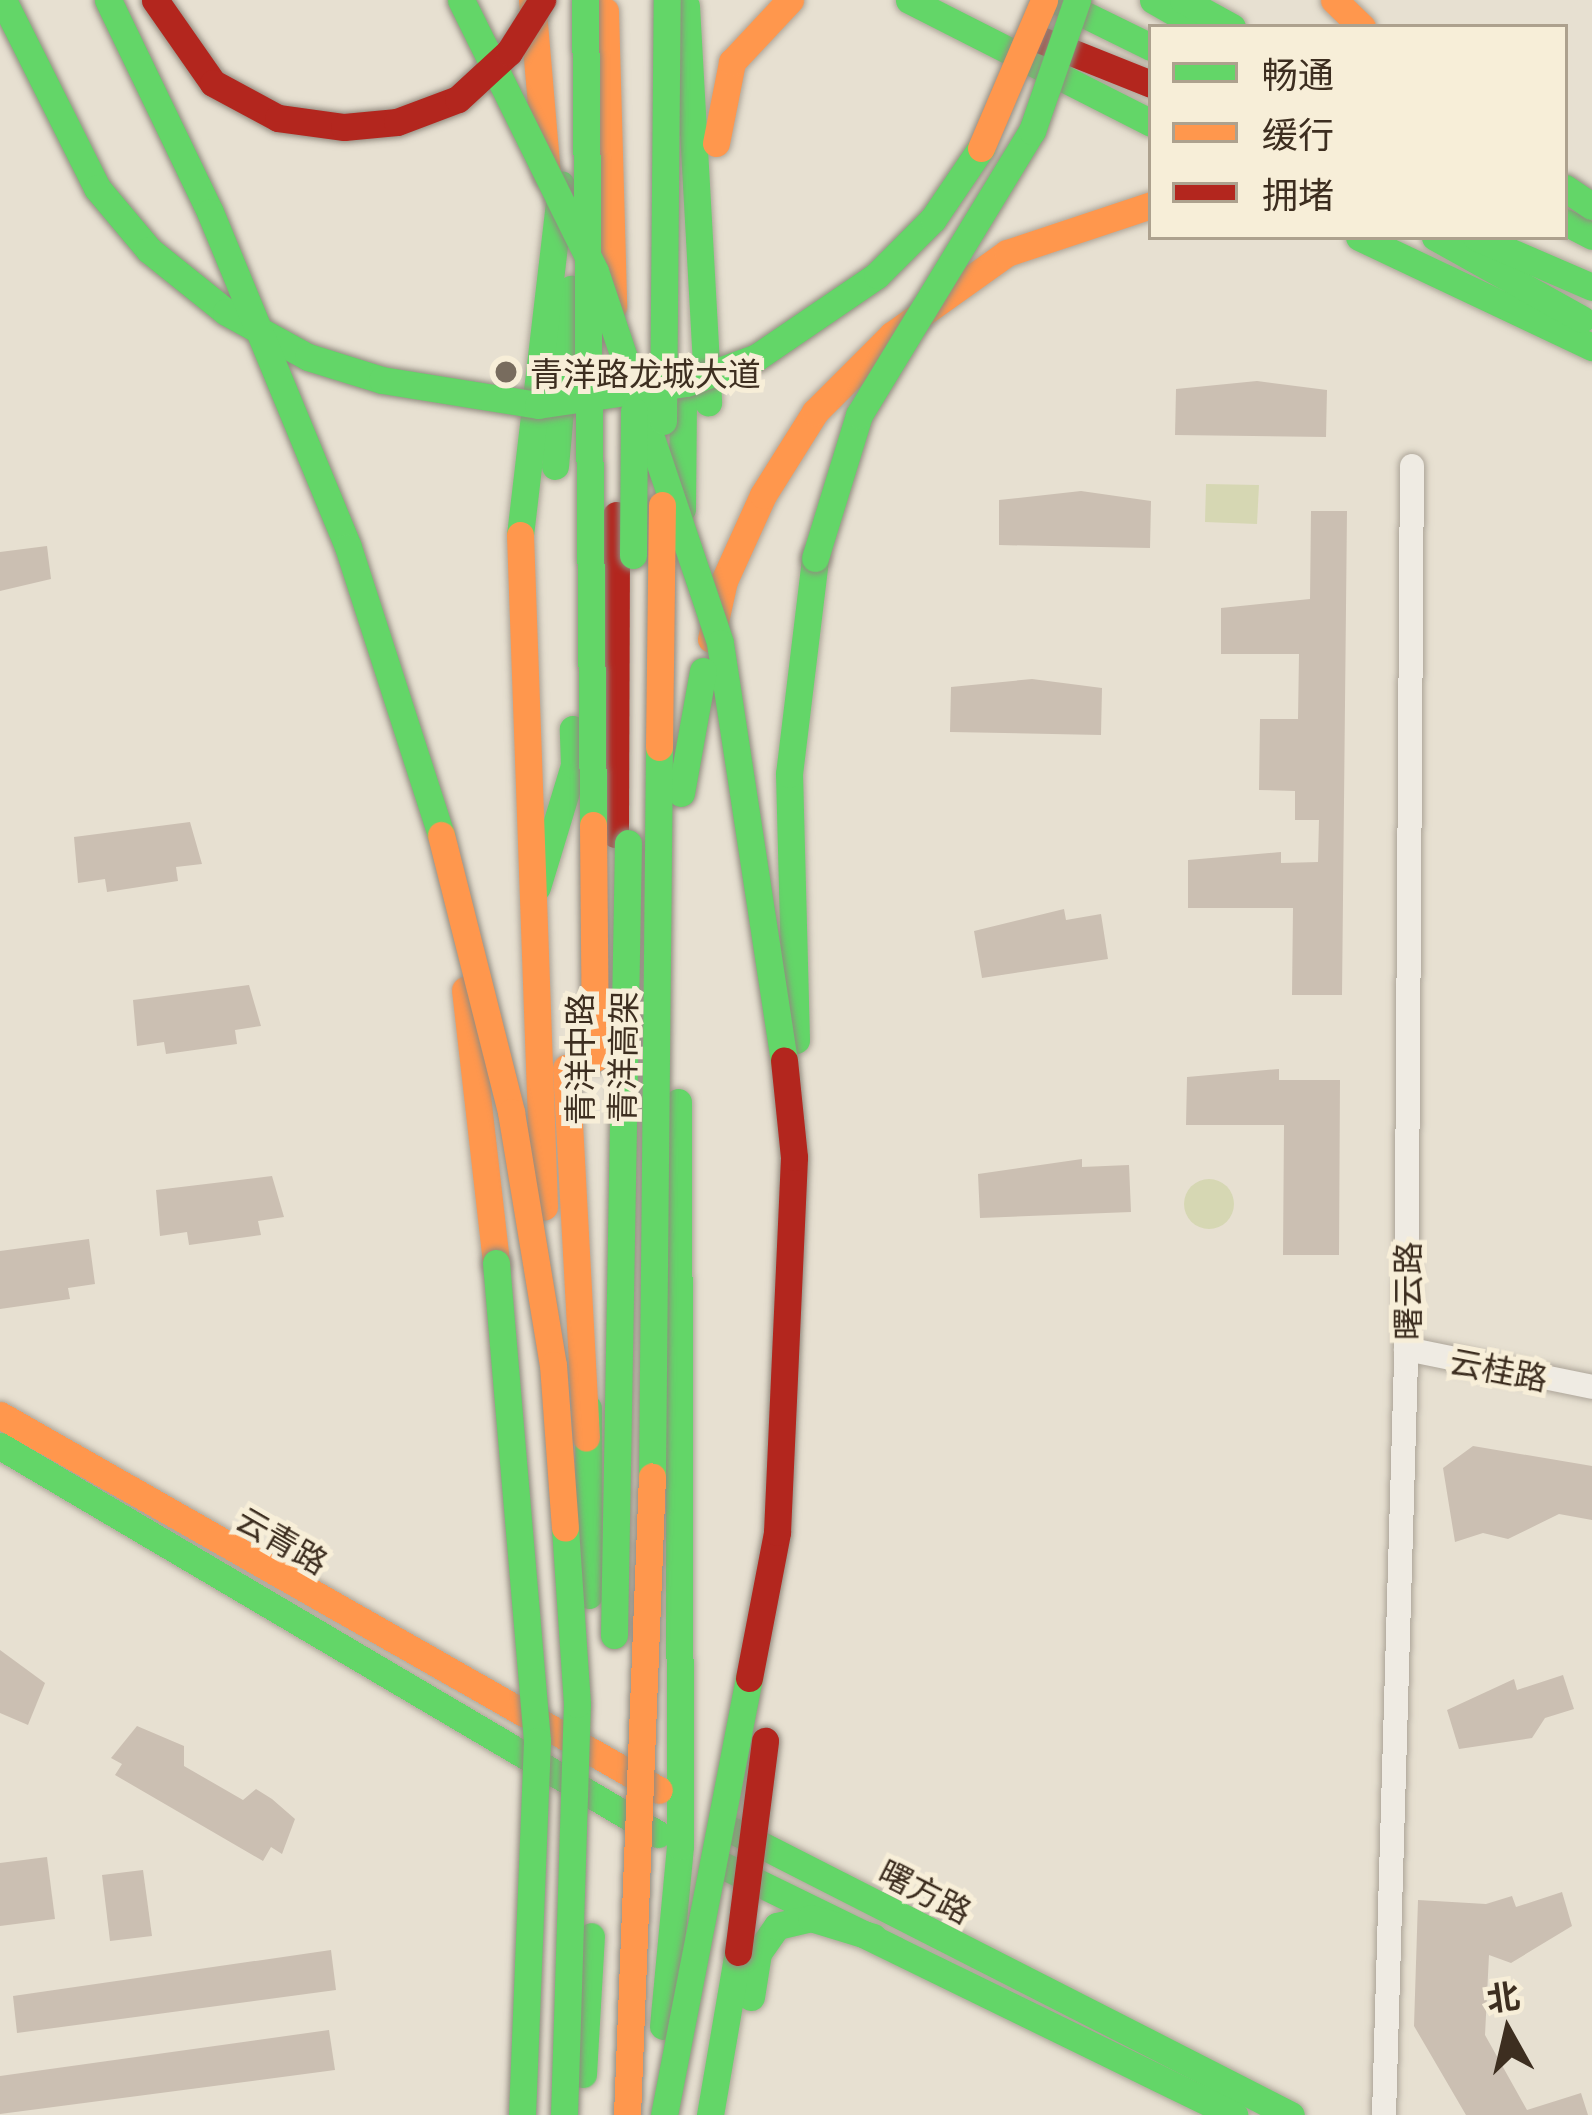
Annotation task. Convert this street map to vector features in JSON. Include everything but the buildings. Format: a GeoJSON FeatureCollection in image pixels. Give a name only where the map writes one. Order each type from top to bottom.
{"type":"FeatureCollection","features":[{"type":"Feature","properties":{"kind":"main road"},"geometry":{"type":"LineString","coordinates":[[3,0],[97,188],[149,250],[226,313],[308,357],[382,380],[538,405],[667,387],[757,357],[877,275],[980,151],[1044,0]]}},
{"type":"Feature","properties":{"kind":"main road"},"geometry":{"type":"LineString","coordinates":[[108,0],[210,212],[348,547],[442,838],[511,1112],[556,1387],[578,1704],[564,2115]]}},
{"type":"Feature","properties":{"kind":"main road"},"geometry":{"type":"LineString","coordinates":[[155,0],[166,28],[213,83],[278,118],[344,127],[397,122],[458,99],[508,52],[542,0]]}},
{"type":"Feature","properties":{"kind":"main road"},"geometry":{"type":"LineString","coordinates":[[461,0],[596,271],[720,643],[770,935],[794,1157]]}},
{"type":"Feature","properties":{"kind":"main road"},"geometry":{"type":"LineString","coordinates":[[532,0],[544,72],[544,298]]}},
{"type":"Feature","properties":{"kind":"main road"},"geometry":{"type":"LineString","coordinates":[[544,2115],[558,1781],[550,1408],[529,916],[521,487],[586,0]]}},
{"type":"Feature","properties":{"kind":"main road"},"geometry":{"type":"LineString","coordinates":[[586,0],[600,1400],[614,1637]]}},
{"type":"Feature","properties":{"kind":"main road","name":"青洋中路"},"geometry":{"type":"LineString","coordinates":[[578,2115],[590,2017],[593,1800],[586,1437],[614,1138],[612,223],[605,0]]}},
{"type":"Feature","properties":{"kind":"main road","name":"青洋高架"},"geometry":{"type":"LineString","coordinates":[[596,2115],[614,1637],[638,0]]}},
{"type":"Feature","properties":{"kind":"main road"},"geometry":{"type":"LineString","coordinates":[[706,232],[722,89],[750,36],[790,0]]}},
{"type":"Feature","properties":{"kind":"main road"},"geometry":{"type":"LineString","coordinates":[[909,0],[1148,121]]}},
{"type":"Feature","properties":{"kind":"main road"},"geometry":{"type":"LineString","coordinates":[[963,0],[1148,96]]}},
{"type":"Feature","properties":{"kind":"main road"},"geometry":{"type":"LineString","coordinates":[[1054,0],[1148,46]]}},
{"type":"Feature","properties":{"kind":"main road"},"geometry":{"type":"LineString","coordinates":[[708,2115],[765,1742],[794,1157],[789,774],[796,663],[828,504],[901,336],[1032,131],[1077,0]]}},
{"type":"Feature","properties":{"kind":"main road"},"geometry":{"type":"LineString","coordinates":[[1153,0],[1195,24]]}},
{"type":"Feature","properties":{"kind":"main road"},"geometry":{"type":"LineString","coordinates":[[1184,0],[1227,24]]}},
{"type":"Feature","properties":{"kind":"main road"},"geometry":{"type":"LineString","coordinates":[[1334,0],[1359,24]]}},
{"type":"Feature","properties":{"kind":"main road"},"geometry":{"type":"LineString","coordinates":[[680,2],[706,232],[709,414],[681,634]]}},
{"type":"Feature","properties":{"kind":"main road"},"geometry":{"type":"LineString","coordinates":[[655,2115],[680,1846],[680,2]]}},
{"type":"Feature","properties":{"kind":"main road","name":"青洋高架"},"geometry":{"type":"LineString","coordinates":[[627,2115],[656,1131],[680,2]]}},
{"type":"Feature","properties":{"kind":"main road"},"geometry":{"type":"LineString","coordinates":[[1020,31],[1148,83]]}},
{"type":"Feature","properties":{"kind":"main road"},"geometry":{"type":"LineString","coordinates":[[556,512],[587,125]]}},
{"type":"Feature","properties":{"kind":"main road"},"geometry":{"type":"LineString","coordinates":[[1576,201],[1592,236]]}},
{"type":"Feature","properties":{"kind":"main road"},"geometry":{"type":"LineString","coordinates":[[656,1131],[679,809],[724,581],[763,495],[814,412],[967,273],[1065,228],[1148,206]]}},
{"type":"Feature","properties":{"kind":"main road"},"geometry":{"type":"LineString","coordinates":[[529,916],[574,765],[568,498],[612,223]]}},
{"type":"Feature","properties":{"kind":"main road"},"geometry":{"type":"LineString","coordinates":[[1365,240],[1592,346]]}},
{"type":"Feature","properties":{"kind":"main road"},"geometry":{"type":"LineString","coordinates":[[1440,240],[1592,324]]}},
{"type":"Feature","properties":{"kind":"main road"},"geometry":{"type":"LineString","coordinates":[[1483,240],[1592,287]]}},
{"type":"Feature","properties":{"kind":"main road"},"geometry":{"type":"LineString","coordinates":[[1532,240],[1592,271]]}},
{"type":"Feature","properties":{"kind":"main road"},"geometry":{"type":"LineString","coordinates":[[559,697],[566,1068],[586,1437]]}},
{"type":"Feature","properties":{"kind":"main road"},"geometry":{"type":"LineString","coordinates":[[442,838],[528,1566],[537,1916],[523,2115]]}},
{"type":"Feature","properties":{"kind":"main road"},"geometry":{"type":"LineString","coordinates":[[550,1408],[589,1573]]}},
{"type":"Feature","properties":{"kind":"main road","name":"云青路"},"geometry":{"type":"LineString","coordinates":[[0,1415],[532,1722]]}},
{"type":"Feature","properties":{"kind":"main road","name":"云青路"},"geometry":{"type":"LineString","coordinates":[[0,1446],[526,1760]]}},
{"type":"Feature","properties":{"kind":"main road"},"geometry":{"type":"LineString","coordinates":[[664,2115],[777,1532]]}},
{"type":"Feature","properties":{"kind":"main road"},"geometry":{"type":"LineString","coordinates":[[500,2115],[526,1760],[554,1574]]}},
{"type":"Feature","properties":{"kind":"main road","name":"曙方路"},"geometry":{"type":"LineString","coordinates":[[532,1722],[1291,2115]]}},
{"type":"Feature","properties":{"kind":"main road","name":"曙方路"},"geometry":{"type":"LineString","coordinates":[[526,1760],[680,1846],[1234,2115]]}},
{"type":"Feature","properties":{"kind":"main road"},"geometry":{"type":"LineString","coordinates":[[680,1846],[708,2115]]}},
{"type":"Feature","properties":{"kind":"main road"},"geometry":{"type":"LineString","coordinates":[[733,2115],[758,1953],[777,1926],[811,1918],[873,1937]]}},
{"type":"Feature","properties":{"kind":"street","name":"曙云路"},"geometry":{"type":"LineString","coordinates":[[1384,2115],[1406,1349],[1412,466]]}},
{"type":"Feature","properties":{"kind":"street","name":"云桂路"},"geometry":{"type":"LineString","coordinates":[[1406,1349],[1592,1387]]}},
{"type":"Feature","properties":{"kind":"green space"},"geometry":{"type":"Polygon","coordinates":[[[1206,484],[1259,485],[1257,524],[1205,522],[1206,484]]]}},
{"type":"Feature","properties":{"kind":"green space"},"geometry":{"type":"Polygon","coordinates":[[[1209,1179],[1227,1186],[1234,1204],[1227,1222],[1209,1229],[1191,1222],[1184,1204],[1191,1186],[1209,1179]]]}},
{"type":"Feature","properties":{"kind":"traffic: fast"},"geometry":{"type":"LineString","coordinates":[[3,0],[97,188],[149,250],[226,312],[308,357],[382,380],[538,405],[686,383],[757,357],[877,275],[933,219],[981,148]]}},
{"type":"Feature","properties":{"kind":"traffic: fast"},"geometry":{"type":"LineString","coordinates":[[108,0],[210,212],[348,547],[441,835]]}},
{"type":"Feature","properties":{"kind":"traffic: fast"},"geometry":{"type":"LineString","coordinates":[[461,0],[595,271],[720,643],[784,1061]]}},
{"type":"Feature","properties":{"kind":"traffic: fast"},"geometry":{"type":"LineString","coordinates":[[585,0],[593,825]]}},
{"type":"Feature","properties":{"kind":"traffic: fast"},"geometry":{"type":"LineString","coordinates":[[663,421],[667,0]]}},
{"type":"Feature","properties":{"kind":"traffic: fast"},"geometry":{"type":"LineString","coordinates":[[909,0],[1148,121]]}},
{"type":"Feature","properties":{"kind":"traffic: fast"},"geometry":{"type":"LineString","coordinates":[[1055,0],[1148,46]]}},
{"type":"Feature","properties":{"kind":"traffic: fast"},"geometry":{"type":"LineString","coordinates":[[815,558],[859,415],[1032,131],[1077,0]]}},
{"type":"Feature","properties":{"kind":"traffic: fast"},"geometry":{"type":"LineString","coordinates":[[1153,0],[1195,24]]}},
{"type":"Feature","properties":{"kind":"traffic: fast"},"geometry":{"type":"LineString","coordinates":[[1183,0],[1227,24]]}},
{"type":"Feature","properties":{"kind":"traffic: fast"},"geometry":{"type":"LineString","coordinates":[[686,6],[708,402]]}},
{"type":"Feature","properties":{"kind":"traffic: fast"},"geometry":{"type":"LineString","coordinates":[[520,535],[561,184]]}},
{"type":"Feature","properties":{"kind":"traffic: fast"},"geometry":{"type":"LineString","coordinates":[[1568,190],[1592,206]]}},
{"type":"Feature","properties":{"kind":"traffic: fast"},"geometry":{"type":"LineString","coordinates":[[1568,224],[1592,236]]}},
{"type":"Feature","properties":{"kind":"traffic: fast"},"geometry":{"type":"LineString","coordinates":[[1365,240],[1592,347]]}},
{"type":"Feature","properties":{"kind":"traffic: fast"},"geometry":{"type":"LineString","coordinates":[[1440,240],[1582,319]]}},
{"type":"Feature","properties":{"kind":"traffic: fast"},"geometry":{"type":"LineString","coordinates":[[1483,240],[1592,287]]}},
{"type":"Feature","properties":{"kind":"traffic: fast"},"geometry":{"type":"LineString","coordinates":[[555,466],[571,289]]}},
{"type":"Feature","properties":{"kind":"traffic: fast"},"geometry":{"type":"LineString","coordinates":[[682,509],[683,382]]}},
{"type":"Feature","properties":{"kind":"traffic: fast"},"geometry":{"type":"LineString","coordinates":[[633,555],[634,411]]}},
{"type":"Feature","properties":{"kind":"traffic: fast"},"geometry":{"type":"LineString","coordinates":[[796,1040],[789,774],[815,558]]}},
{"type":"Feature","properties":{"kind":"traffic: fast"},"geometry":{"type":"LineString","coordinates":[[681,793],[703,671]]}},
{"type":"Feature","properties":{"kind":"traffic: fast"},"geometry":{"type":"LineString","coordinates":[[537,887],[574,765],[573,729]]}},
{"type":"Feature","properties":{"kind":"traffic: fast"},"geometry":{"type":"LineString","coordinates":[[652,1476],[659,747]]}},
{"type":"Feature","properties":{"kind":"traffic: fast"},"geometry":{"type":"LineString","coordinates":[[614,1635],[628,843]]}},
{"type":"Feature","properties":{"kind":"traffic: fast"},"geometry":{"type":"LineString","coordinates":[[663,2026],[680,1846],[678,1102]]}},
{"type":"Feature","properties":{"kind":"traffic: fast"},"geometry":{"type":"LineString","coordinates":[[496,1263],[537,1741],[522,2115]]}},
{"type":"Feature","properties":{"kind":"traffic: fast"},"geometry":{"type":"LineString","coordinates":[[588,1408],[589,1595]]}},
{"type":"Feature","properties":{"kind":"traffic: fast"},"geometry":{"type":"LineString","coordinates":[[0,1446],[658,1834]]}},
{"type":"Feature","properties":{"kind":"traffic: fast"},"geometry":{"type":"LineString","coordinates":[[564,2115],[577,1704],[565,1528]]}},
{"type":"Feature","properties":{"kind":"traffic: fast"},"geometry":{"type":"LineString","coordinates":[[664,2115],[749,1678]]}},
{"type":"Feature","properties":{"kind":"traffic: fast"},"geometry":{"type":"LineString","coordinates":[[734,1831],[1291,2115]]}},
{"type":"Feature","properties":{"kind":"traffic: fast"},"geometry":{"type":"LineString","coordinates":[[724,1866],[1234,2115]]}},
{"type":"Feature","properties":{"kind":"traffic: fast"},"geometry":{"type":"LineString","coordinates":[[751,1997],[758,1953],[777,1926],[811,1918],[873,1937]]}},
{"type":"Feature","properties":{"kind":"traffic: fast"},"geometry":{"type":"LineString","coordinates":[[583,2074],[591,1936]]}},
{"type":"Feature","properties":{"kind":"traffic: fast"},"geometry":{"type":"LineString","coordinates":[[710,2115],[738,1952]]}},
{"type":"Feature","properties":{"kind":"traffic: slow"},"geometry":{"type":"LineString","coordinates":[[532,0],[547,174]]}},
{"type":"Feature","properties":{"kind":"traffic: slow"},"geometry":{"type":"LineString","coordinates":[[716,143],[732,62],[790,0]]}},
{"type":"Feature","properties":{"kind":"traffic: slow"},"geometry":{"type":"LineString","coordinates":[[981,148],[1044,0]]}},
{"type":"Feature","properties":{"kind":"traffic: slow"},"geometry":{"type":"LineString","coordinates":[[1334,0],[1359,24]]}},
{"type":"Feature","properties":{"kind":"traffic: slow"},"geometry":{"type":"LineString","coordinates":[[605,11],[613,306]]}},
{"type":"Feature","properties":{"kind":"traffic: slow"},"geometry":{"type":"LineString","coordinates":[[711,639],[724,581],[763,495],[815,412],[892,335],[1007,253],[1148,206]]}},
{"type":"Feature","properties":{"kind":"traffic: slow"},"geometry":{"type":"LineString","coordinates":[[659,747],[662,505]]}},
{"type":"Feature","properties":{"kind":"traffic: slow"},"geometry":{"type":"LineString","coordinates":[[520,535],[544,1207]]}},
{"type":"Feature","properties":{"kind":"traffic: slow"},"geometry":{"type":"LineString","coordinates":[[593,825],[595,1058]]}},
{"type":"Feature","properties":{"kind":"traffic: slow"},"geometry":{"type":"LineString","coordinates":[[441,835],[511,1112],[553,1365],[565,1528]]}},
{"type":"Feature","properties":{"kind":"traffic: slow"},"geometry":{"type":"LineString","coordinates":[[465,990],[496,1263]]}},
{"type":"Feature","properties":{"kind":"traffic: slow"},"geometry":{"type":"LineString","coordinates":[[566,1068],[586,1437]]}},
{"type":"Feature","properties":{"kind":"traffic: slow"},"geometry":{"type":"LineString","coordinates":[[0,1415],[659,1790]]}},
{"type":"Feature","properties":{"kind":"traffic: slow"},"geometry":{"type":"LineString","coordinates":[[627,2115],[652,1476]]}},
{"type":"Feature","properties":{"kind":"traffic: jam"},"geometry":{"type":"LineString","coordinates":[[155,0],[213,83],[278,118],[344,127],[397,122],[458,99],[509,52],[542,0]]}},
{"type":"Feature","properties":{"kind":"traffic: jam"},"geometry":{"type":"LineString","coordinates":[[1036,38],[1148,83]]}},
{"type":"Feature","properties":{"kind":"traffic: jam"},"geometry":{"type":"LineString","coordinates":[[615,834],[616,515]]}},
{"type":"Feature","properties":{"kind":"traffic: jam"},"geometry":{"type":"LineString","coordinates":[[749,1678],[777,1532],[794,1157],[784,1061]]}},
{"type":"Feature","properties":{"kind":"traffic: jam"},"geometry":{"type":"LineString","coordinates":[[738,1952],[765,1741]]}},
{"type":"Feature","properties":{"kind":"place","name":"青洋路龙城大道"},"geometry":{"type":"Point","coordinates":[506,372]}}]}
